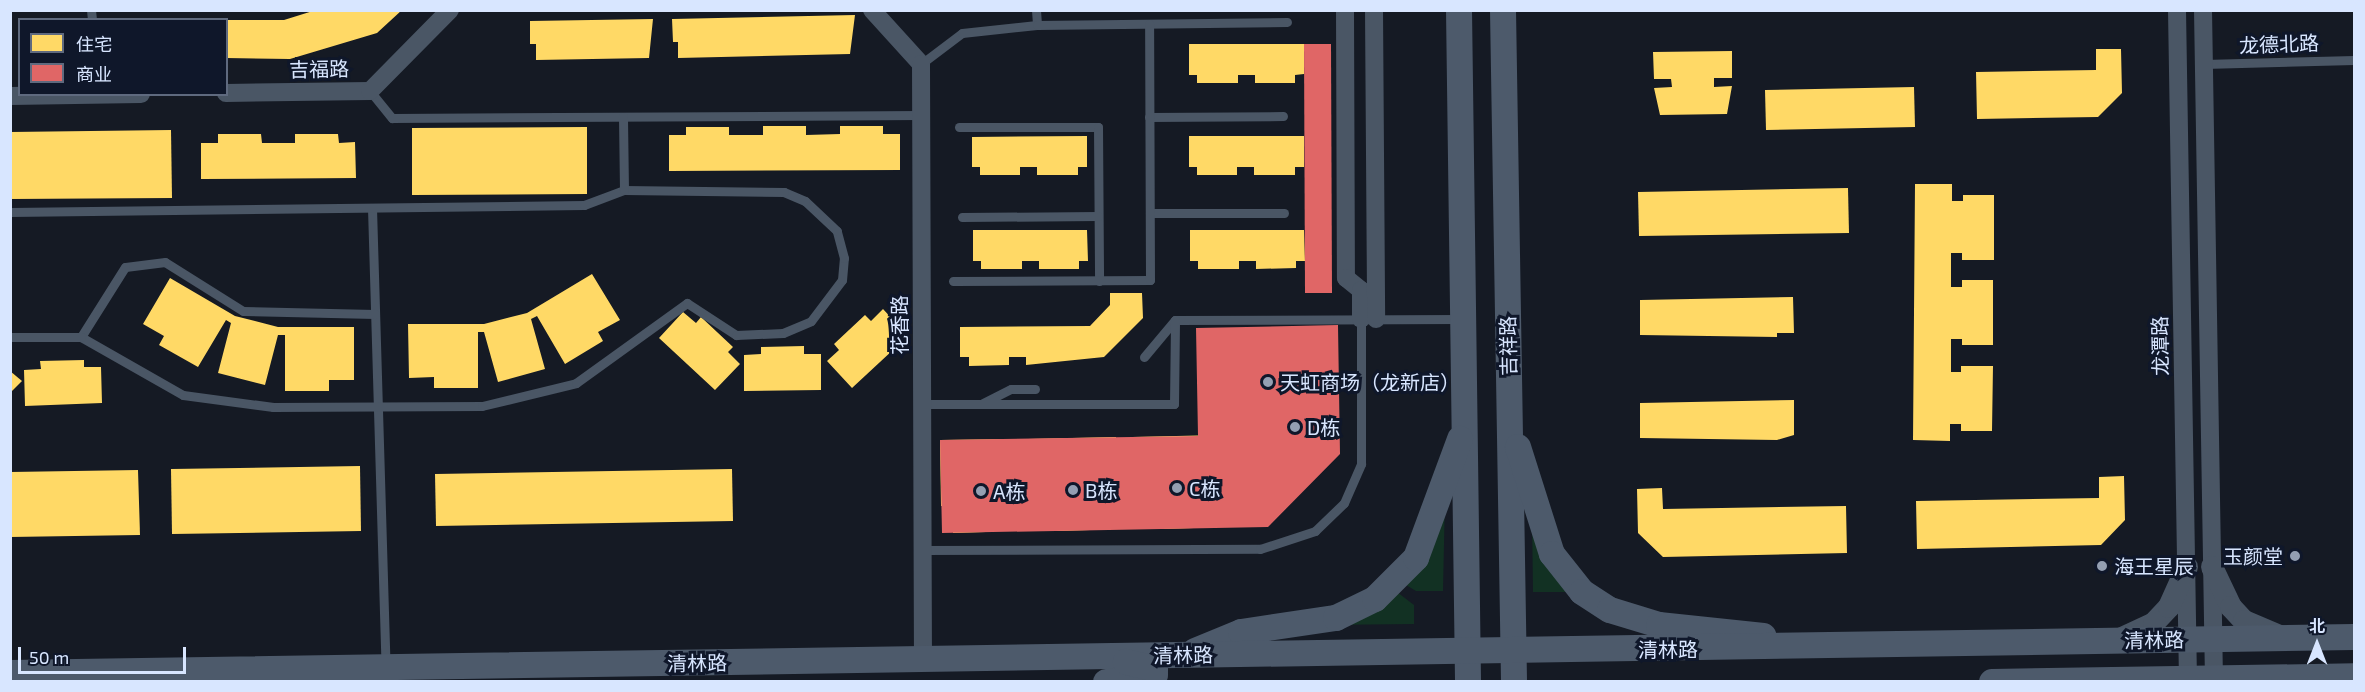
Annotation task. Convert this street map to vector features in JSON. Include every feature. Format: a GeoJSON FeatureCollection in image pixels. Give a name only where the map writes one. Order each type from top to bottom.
{"type":"FeatureCollection","features":[{"type":"Feature","properties":{"kind":"main road"},"geometry":{"type":"LineString","coordinates":[[1459,10],[1468,681]]}},
{"type":"Feature","properties":{"kind":"main road","name":"吉祥路"},"geometry":{"type":"LineString","coordinates":[[1503,10],[1514,681]]}},
{"type":"Feature","properties":{"kind":"main road"},"geometry":{"type":"LineString","coordinates":[[1509,425],[1552,554],[1582,592],[1611,610],[1659,625],[1754,633],[1783,649]]}},
{"type":"Feature","properties":{"kind":"main road"},"geometry":{"type":"LineString","coordinates":[[1187,655],[1241,632],[1336,618],[1375,599],[1416,558],[1465,426]]}},
{"type":"Feature","properties":{"kind":"main road","name":"清林路"},"geometry":{"type":"LineString","coordinates":[[10,673],[1514,650],[1783,649],[2355,637]]}},
{"type":"Feature","properties":{"kind":"main road"},"geometry":{"type":"LineString","coordinates":[[1106,681],[1155,675],[1155,669],[1111,656]]}},
{"type":"Feature","properties":{"kind":"main road","name":"清林路"},"geometry":{"type":"LineString","coordinates":[[1992,681],[2297,679],[2355,676]]}},
{"type":"Feature","properties":{"kind":"street","name":"吉福路"},"geometry":{"type":"LineString","coordinates":[[228,93],[370,91],[450,10]]}},
{"type":"Feature","properties":{"kind":"street"},"geometry":{"type":"LineString","coordinates":[[872,10],[921,64]]}},
{"type":"Feature","properties":{"kind":"street"},"geometry":{"type":"LineString","coordinates":[[1345,10],[1346,278],[1361,290],[1369,319]]}},
{"type":"Feature","properties":{"kind":"street"},"geometry":{"type":"LineString","coordinates":[[1369,319],[1374,10]]}},
{"type":"Feature","properties":{"kind":"street","name":"龙潭路"},"geometry":{"type":"LineString","coordinates":[[2177,10],[2188,680]]}},
{"type":"Feature","properties":{"kind":"street"},"geometry":{"type":"LineString","coordinates":[[2203,10],[2214,680]]}},
{"type":"Feature","properties":{"kind":"street","name":"花香路"},"geometry":{"type":"LineString","coordinates":[[921,64],[923,659]]}},
{"type":"Feature","properties":{"kind":"street"},"geometry":{"type":"LineString","coordinates":[[2112,641],[2154,623],[2174,600],[2187,567]]}},
{"type":"Feature","properties":{"kind":"street"},"geometry":{"type":"LineString","coordinates":[[2212,567],[2230,608],[2244,621],[2287,638]]}},
{"type":"Feature","properties":{"kind":"lane"},"geometry":{"type":"LineString","coordinates":[[1036,10],[1036,25]]}},
{"type":"Feature","properties":{"kind":"lane"},"geometry":{"type":"LineString","coordinates":[[921,64],[962,33],[1036,25],[1287,22]]}},
{"type":"Feature","properties":{"kind":"lane"},"geometry":{"type":"LineString","coordinates":[[953,281],[1150,280],[1149,24]]}},
{"type":"Feature","properties":{"kind":"lane","name":"龙德北路"},"geometry":{"type":"LineString","coordinates":[[2204,64],[2355,60]]}},
{"type":"Feature","properties":{"kind":"lane"},"geometry":{"type":"LineString","coordinates":[[370,91],[392,118],[921,115]]}},
{"type":"Feature","properties":{"kind":"lane"},"geometry":{"type":"LineString","coordinates":[[623,117],[624,190]]}},
{"type":"Feature","properties":{"kind":"lane"},"geometry":{"type":"LineString","coordinates":[[1149,117],[1283,117]]}},
{"type":"Feature","properties":{"kind":"lane"},"geometry":{"type":"LineString","coordinates":[[959,127],[1098,127],[1099,281]]}},
{"type":"Feature","properties":{"kind":"lane"},"geometry":{"type":"LineString","coordinates":[[10,212],[584,205],[624,190],[784,192],[805,201],[837,231],[844,258],[842,280],[811,321],[783,333],[736,335],[687,303],[576,383],[482,406],[273,407],[183,395],[81,337],[10,338]]}},
{"type":"Feature","properties":{"kind":"lane"},"geometry":{"type":"LineString","coordinates":[[372,208],[386,668]]}},
{"type":"Feature","properties":{"kind":"lane"},"geometry":{"type":"LineString","coordinates":[[1150,213],[1284,213]]}},
{"type":"Feature","properties":{"kind":"lane"},"geometry":{"type":"LineString","coordinates":[[962,217],[1098,216]]}},
{"type":"Feature","properties":{"kind":"lane"},"geometry":{"type":"LineString","coordinates":[[81,337],[124,267],[165,262],[243,311],[375,314]]}},
{"type":"Feature","properties":{"kind":"lane"},"geometry":{"type":"LineString","coordinates":[[921,550],[1260,549],[1315,531],[1344,503],[1361,464],[1369,319]]}},
{"type":"Feature","properties":{"kind":"lane"},"geometry":{"type":"LineString","coordinates":[[1144,357],[1175,320],[1464,319]]}},
{"type":"Feature","properties":{"kind":"lane"},"geometry":{"type":"LineString","coordinates":[[921,404],[1174,404],[1175,320]]}},
{"type":"Feature","properties":{"kind":"lane"},"geometry":{"type":"LineString","coordinates":[[980,404],[1011,389],[1035,389]]}},
{"type":"Feature","properties":{"kind":"green space"},"geometry":{"type":"Polygon","coordinates":[[[1445,497],[1443,591],[1416,591],[1406,585],[1445,497]]]}},
{"type":"Feature","properties":{"kind":"green space"},"geometry":{"type":"Polygon","coordinates":[[[1532,519],[1569,592],[1533,592],[1532,519]]]}},
{"type":"Feature","properties":{"kind":"green space"},"geometry":{"type":"Polygon","coordinates":[[[1397,592],[1414,605],[1414,624],[1325,625],[1397,592]]]}},
{"type":"Feature","properties":{"kind":"building: 住宅"},"geometry":{"type":"Polygon","coordinates":[[[316,10],[402,10],[377,33],[290,59],[228,58],[228,20],[284,20],[316,10]]]}},
{"type":"Feature","properties":{"kind":"building: 住宅"},"geometry":{"type":"Polygon","coordinates":[[[855,15],[850,54],[678,58],[678,42],[673,42],[672,19],[855,15]]]}},
{"type":"Feature","properties":{"kind":"building: 住宅"},"geometry":{"type":"Polygon","coordinates":[[[653,19],[649,58],[536,60],[536,44],[530,44],[530,21],[653,19]]]}},
{"type":"Feature","properties":{"kind":"building: 住宅"},"geometry":{"type":"Polygon","coordinates":[[[1189,44],[1304,44],[1304,74],[1295,75],[1295,83],[1255,83],[1255,75],[1238,75],[1238,83],[1197,83],[1197,75],[1189,75],[1189,44]]]}},
{"type":"Feature","properties":{"kind":"building: 住宅"},"geometry":{"type":"Polygon","coordinates":[[[2096,49],[2121,49],[2122,93],[2098,117],[1977,119],[1976,72],[2096,70],[2096,49]]]}},
{"type":"Feature","properties":{"kind":"building: 住宅"},"geometry":{"type":"Polygon","coordinates":[[[1732,51],[1732,78],[1714,78],[1714,87],[1732,86],[1727,114],[1660,115],[1654,88],[1672,87],[1671,79],[1654,79],[1653,52],[1732,51]]]}},
{"type":"Feature","properties":{"kind":"building: 住宅"},"geometry":{"type":"Polygon","coordinates":[[[1914,87],[1915,127],[1766,130],[1765,90],[1914,87]]]}},
{"type":"Feature","properties":{"kind":"building: 住宅"},"geometry":{"type":"Polygon","coordinates":[[[763,126],[806,126],[806,135],[840,134],[840,126],[883,126],[883,134],[900,134],[900,170],[669,171],[669,135],[686,135],[686,127],[729,127],[729,135],[763,135],[763,126]]]}},
{"type":"Feature","properties":{"kind":"building: 住宅"},"geometry":{"type":"Polygon","coordinates":[[[587,127],[587,194],[412,195],[412,128],[587,127]]]}},
{"type":"Feature","properties":{"kind":"building: 住宅"},"geometry":{"type":"Polygon","coordinates":[[[171,130],[172,198],[10,199],[10,132],[171,130]]]}},
{"type":"Feature","properties":{"kind":"building: 住宅"},"geometry":{"type":"Polygon","coordinates":[[[218,134],[261,134],[262,143],[295,143],[295,134],[338,134],[339,143],[355,142],[356,178],[201,179],[201,143],[218,143],[218,134]]]}},
{"type":"Feature","properties":{"kind":"building: 住宅"},"geometry":{"type":"Polygon","coordinates":[[[1087,136],[1087,167],[1078,167],[1078,175],[1037,175],[1037,167],[1020,167],[1020,175],[980,175],[980,167],[972,167],[972,137],[1087,136]]]}},
{"type":"Feature","properties":{"kind":"building: 住宅"},"geometry":{"type":"Polygon","coordinates":[[[1189,136],[1304,136],[1304,167],[1295,167],[1295,175],[1254,175],[1254,167],[1237,167],[1237,175],[1197,175],[1197,167],[1189,167],[1189,136]]]}},
{"type":"Feature","properties":{"kind":"building: 住宅"},"geometry":{"type":"Polygon","coordinates":[[[1915,184],[1952,184],[1952,201],[1963,201],[1963,195],[1994,195],[1994,260],[1962,260],[1962,253],[1951,253],[1951,287],[1962,287],[1962,280],[1993,280],[1993,345],[1962,345],[1962,339],[1951,339],[1951,372],[1961,372],[1961,366],[1993,366],[1992,431],[1961,431],[1961,424],[1950,424],[1950,441],[1913,440],[1915,184]]]}},
{"type":"Feature","properties":{"kind":"building: 住宅"},"geometry":{"type":"Polygon","coordinates":[[[1848,188],[1849,233],[1639,236],[1638,192],[1848,188]]]}},
{"type":"Feature","properties":{"kind":"building: 住宅"},"geometry":{"type":"Polygon","coordinates":[[[973,230],[1087,230],[1088,261],[1079,261],[1079,269],[1039,269],[1039,261],[1022,261],[1022,269],[981,269],[981,261],[973,261],[973,230]]]}},
{"type":"Feature","properties":{"kind":"building: 住宅"},"geometry":{"type":"Polygon","coordinates":[[[1190,230],[1304,230],[1305,261],[1296,261],[1296,268],[1256,269],[1256,261],[1239,261],[1239,269],[1198,269],[1198,261],[1190,261],[1190,230]]]}},
{"type":"Feature","properties":{"kind":"building: 住宅"},"geometry":{"type":"Polygon","coordinates":[[[592,274],[620,320],[598,332],[603,341],[565,364],[537,316],[531,319],[545,369],[498,382],[484,332],[478,332],[478,388],[434,388],[434,377],[409,378],[408,324],[484,324],[527,313],[592,274]]]}},
{"type":"Feature","properties":{"kind":"building: 住宅"},"geometry":{"type":"Polygon","coordinates":[[[170,278],[235,316],[278,327],[354,327],[354,380],[329,380],[329,391],[285,391],[285,335],[278,335],[265,385],[218,373],[231,323],[226,320],[198,367],[159,345],[164,336],[143,324],[170,278]]]}},
{"type":"Feature","properties":{"kind":"building: 住宅"},"geometry":{"type":"Polygon","coordinates":[[[1110,293],[1142,293],[1143,318],[1104,357],[1026,365],[1026,357],[1009,357],[1009,365],[969,366],[969,357],[960,357],[960,327],[1090,326],[1110,305],[1110,293]]]}},
{"type":"Feature","properties":{"kind":"building: 住宅"},"geometry":{"type":"Polygon","coordinates":[[[1793,297],[1794,333],[1777,333],[1777,337],[1640,335],[1640,300],[1793,297]]]}},
{"type":"Feature","properties":{"kind":"building: 住宅"},"geometry":{"type":"Polygon","coordinates":[[[883,309],[908,336],[852,388],[827,361],[839,350],[834,344],[865,315],[871,321],[883,309]]]}},
{"type":"Feature","properties":{"kind":"building: 住宅"},"geometry":{"type":"Polygon","coordinates":[[[683,312],[696,323],[701,317],[733,347],[728,352],[740,364],[715,390],[659,338],[683,312]]]}},
{"type":"Feature","properties":{"kind":"building: 住宅","name":"天虹商场（龙新店）"},"geometry":{"type":"Polygon","coordinates":[[[1311,339],[1312,347],[1322,346],[1323,372],[1312,372],[1312,398],[1323,398],[1324,423],[1313,423],[1313,431],[1276,432],[1276,411],[1264,411],[1265,454],[1276,442],[1313,441],[1313,454],[1301,454],[1301,464],[1266,500],[1252,501],[1252,513],[1237,514],[1237,501],[1202,508],[1202,501],[1194,502],[1194,528],[1162,529],[1161,502],[1138,509],[1138,503],[1098,510],[1098,503],[1090,504],[1090,530],[1057,531],[1057,504],[1049,504],[1049,510],[1008,505],[1008,511],[993,512],[993,505],[985,505],[986,532],[953,533],[952,506],[941,506],[940,440],[1012,439],[1012,464],[999,465],[999,478],[1041,477],[1041,464],[1029,464],[1028,439],[1116,437],[1117,463],[1104,463],[1104,476],[1146,475],[1146,462],[1133,463],[1132,437],[1220,435],[1221,461],[1208,461],[1208,474],[1229,473],[1228,416],[1211,416],[1210,341],[1311,339]]]}},
{"type":"Feature","properties":{"kind":"building: 住宅"},"geometry":{"type":"Polygon","coordinates":[[[804,346],[804,354],[821,354],[821,390],[744,391],[744,355],[761,354],[761,347],[804,346]]]}},
{"type":"Feature","properties":{"kind":"building: 住宅"},"geometry":{"type":"Polygon","coordinates":[[[84,360],[84,367],[101,367],[102,403],[25,406],[24,370],[41,369],[40,361],[84,360]]]}},
{"type":"Feature","properties":{"kind":"building: 住宅"},"geometry":{"type":"Polygon","coordinates":[[[10,371],[22,381],[10,393],[10,371]]]}},
{"type":"Feature","properties":{"kind":"building: 住宅"},"geometry":{"type":"Polygon","coordinates":[[[1794,400],[1794,435],[1777,440],[1640,438],[1640,403],[1794,400]]]}},
{"type":"Feature","properties":{"kind":"building: 住宅"},"geometry":{"type":"Polygon","coordinates":[[[360,466],[361,531],[172,534],[171,469],[360,466]]]}},
{"type":"Feature","properties":{"kind":"building: 住宅"},"geometry":{"type":"Polygon","coordinates":[[[732,469],[733,521],[436,526],[435,474],[732,469]]]}},
{"type":"Feature","properties":{"kind":"building: 住宅"},"geometry":{"type":"Polygon","coordinates":[[[138,470],[140,535],[10,537],[10,472],[138,470]]]}},
{"type":"Feature","properties":{"kind":"building: 住宅"},"geometry":{"type":"Polygon","coordinates":[[[2124,476],[2125,520],[2101,545],[1917,549],[1916,501],[2099,498],[2099,477],[2124,476]]]}},
{"type":"Feature","properties":{"kind":"building: 住宅"},"geometry":{"type":"Polygon","coordinates":[[[1662,488],[1663,509],[1846,506],[1847,553],[1663,557],[1638,533],[1637,489],[1662,488]]]}},
{"type":"Feature","properties":{"kind":"building: 商业"},"geometry":{"type":"Polygon","coordinates":[[[1304,44],[1331,44],[1332,293],[1305,293],[1304,44]]]}},
{"type":"Feature","properties":{"kind":"building: 商业","name":"天虹商场（龙新店）"},"geometry":{"type":"Polygon","coordinates":[[[1338,325],[1340,454],[1268,527],[942,533],[940,440],[1198,436],[1196,328],[1338,325]]]}},
{"type":"Feature","properties":{"kind":"place","name":"天虹商场（龙新店）"},"geometry":{"type":"Point","coordinates":[1268,382]}},
{"type":"Feature","properties":{"kind":"place","name":"D栋"},"geometry":{"type":"Point","coordinates":[1295,427]}},
{"type":"Feature","properties":{"kind":"place","name":"C栋"},"geometry":{"type":"Point","coordinates":[1177,488]}},
{"type":"Feature","properties":{"kind":"place","name":"B栋"},"geometry":{"type":"Point","coordinates":[1073,490]}},
{"type":"Feature","properties":{"kind":"place","name":"A栋"},"geometry":{"type":"Point","coordinates":[981,491]}},
{"type":"Feature","properties":{"kind":"place","name":"玉颜堂"},"geometry":{"type":"Point","coordinates":[2295,556]}},
{"type":"Feature","properties":{"kind":"place","name":"海王星辰"},"geometry":{"type":"Point","coordinates":[2102,566]}}]}
